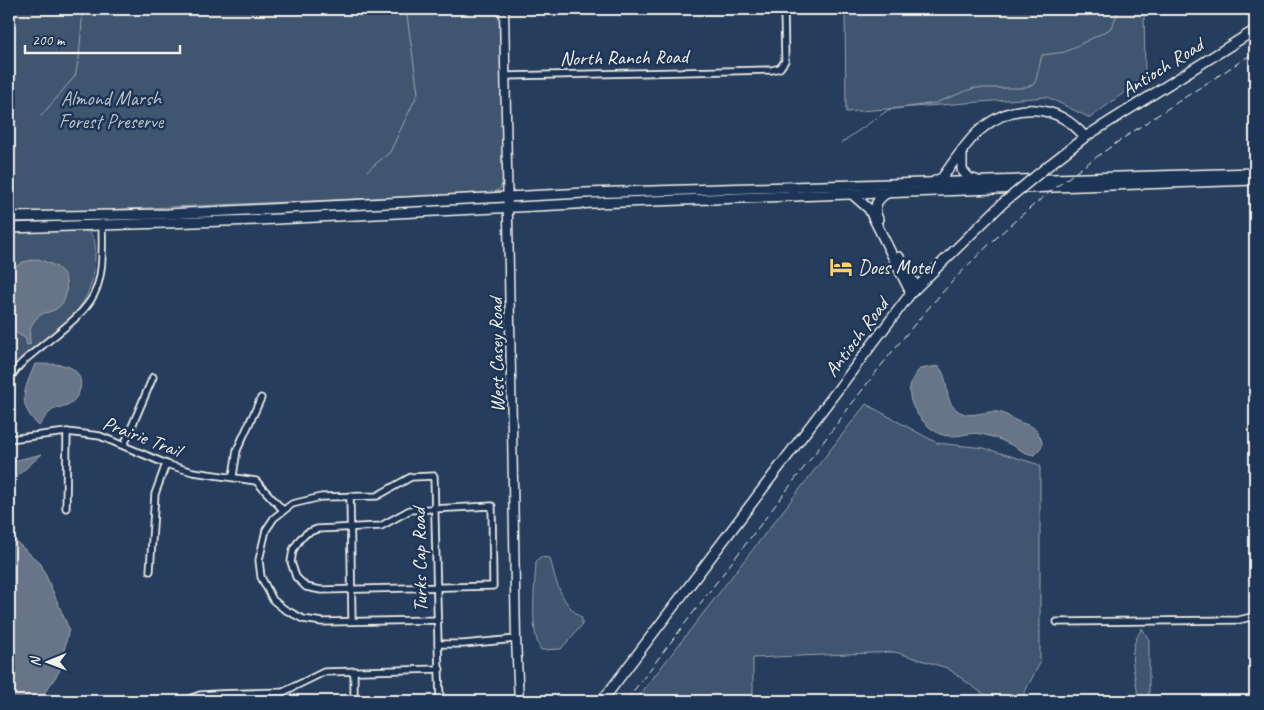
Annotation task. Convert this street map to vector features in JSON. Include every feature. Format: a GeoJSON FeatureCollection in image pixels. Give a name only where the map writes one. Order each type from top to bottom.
{"type":"FeatureCollection","features":[{"type":"Feature","properties":{"kind":"main road","name":"West Casey Road"},"geometry":{"type":"LineString","coordinates":[[504,9],[516,639],[519,701]]}},
{"type":"Feature","properties":{"kind":"main road","name":"Antioch Road"},"geometry":{"type":"LineString","coordinates":[[602,701],[913,290],[1002,204],[1085,136],[1255,30]]}},
{"type":"Feature","properties":{"kind":"main road"},"geometry":{"type":"LineString","coordinates":[[932,182],[942,178],[979,131],[995,119],[1022,109],[1049,110],[1076,126],[1085,136]]}},
{"type":"Feature","properties":{"kind":"main road"},"geometry":{"type":"LineString","coordinates":[[963,151],[962,170],[967,177],[978,181]]}},
{"type":"Feature","properties":{"kind":"main road"},"geometry":{"type":"LineString","coordinates":[[9,228],[101,221],[932,182],[1255,173]]}},
{"type":"Feature","properties":{"kind":"main road"},"geometry":{"type":"LineString","coordinates":[[509,202],[852,194],[1255,180]]}},
{"type":"Feature","properties":{"kind":"main road"},"geometry":{"type":"LineString","coordinates":[[889,192],[876,203],[877,216],[913,290]]}},
{"type":"Feature","properties":{"kind":"main road"},"geometry":{"type":"LineString","coordinates":[[852,194],[869,209],[913,290]]}},
{"type":"Feature","properties":{"kind":"main road"},"geometry":{"type":"LineString","coordinates":[[9,217],[101,221]]}},
{"type":"Feature","properties":{"kind":"street","name":"North Ranch Road"},"geometry":{"type":"LineString","coordinates":[[506,76],[772,70],[784,63],[784,9]]}},
{"type":"Feature","properties":{"kind":"street"},"geometry":{"type":"LineString","coordinates":[[9,381],[26,359],[77,319],[88,305],[100,280],[102,266],[101,221]]}},
{"type":"Feature","properties":{"kind":"street"},"geometry":{"type":"LineString","coordinates":[[124,444],[153,377]]}},
{"type":"Feature","properties":{"kind":"street"},"geometry":{"type":"LineString","coordinates":[[234,476],[237,450],[261,398]]}},
{"type":"Feature","properties":{"kind":"street"},"geometry":{"type":"LineString","coordinates":[[66,508],[67,432]]}},
{"type":"Feature","properties":{"kind":"street","name":"Prairie Trail"},"geometry":{"type":"LineString","coordinates":[[9,439],[67,432],[100,436],[124,444],[166,464],[193,472],[234,476],[256,481],[283,510]]}},
{"type":"Feature","properties":{"kind":"street"},"geometry":{"type":"LineString","coordinates":[[150,571],[155,494],[166,464]]}},
{"type":"Feature","properties":{"kind":"street","name":"Turks Cap Road"},"geometry":{"type":"LineString","coordinates":[[350,496],[377,496],[411,477],[434,476],[436,620],[440,669],[440,701]]}},
{"type":"Feature","properties":{"kind":"street"},"geometry":{"type":"LineString","coordinates":[[352,621],[350,496],[311,498],[283,510],[266,530],[259,553],[261,577],[269,593],[284,609],[303,619],[316,622],[436,620]]}},
{"type":"Feature","properties":{"kind":"street"},"geometry":{"type":"LineString","coordinates":[[492,506],[493,586],[352,590],[306,587],[296,577],[290,562],[293,550],[300,539],[307,533],[317,529],[351,528],[381,526],[410,510],[492,506]]}},
{"type":"Feature","properties":{"kind":"street"},"geometry":{"type":"LineString","coordinates":[[1057,622],[1239,620],[1255,616]]}},
{"type":"Feature","properties":{"kind":"street"},"geometry":{"type":"LineString","coordinates":[[438,644],[463,644],[516,639]]}},
{"type":"Feature","properties":{"kind":"street"},"geometry":{"type":"LineString","coordinates":[[183,701],[200,695],[258,693],[291,689],[324,672],[440,669]]}},
{"type":"Feature","properties":{"kind":"street"},"geometry":{"type":"LineString","coordinates":[[354,671],[354,701]]}},
{"type":"Feature","properties":{"kind":"street"},"geometry":{"type":"LineString","coordinates":[[258,693],[258,701]]}},
{"type":"Feature","properties":{"kind":"green space","name":"Almond Marsh Forest Preserve"},"geometry":{"type":"Polygon","coordinates":[[[9,9],[500,9],[503,181],[500,189],[493,193],[9,214],[9,9]]]}},
{"type":"Feature","properties":{"kind":"green space"},"geometry":{"type":"Polygon","coordinates":[[[845,9],[1144,9],[1145,77],[1090,118],[1047,97],[846,112],[845,9]]]}},
{"type":"Feature","properties":{"kind":"green space"},"geometry":{"type":"Polygon","coordinates":[[[83,230],[90,233],[94,239],[95,246],[94,270],[87,296],[63,325],[22,358],[9,374],[9,232],[83,230]]]}},
{"type":"Feature","properties":{"kind":"green space"},"geometry":{"type":"Polygon","coordinates":[[[866,404],[937,443],[984,448],[1040,465],[1040,663],[1020,701],[1000,701],[982,693],[947,668],[895,652],[753,658],[753,701],[635,701],[866,404]]]}},
{"type":"Feature","properties":{"kind":"green space"},"geometry":{"type":"Polygon","coordinates":[[[540,557],[550,558],[560,591],[569,605],[582,618],[582,625],[561,649],[541,650],[537,642],[534,620],[534,595],[536,562],[540,557]]]}},
{"type":"Feature","properties":{"kind":"green space"},"geometry":{"type":"Polygon","coordinates":[[[1142,628],[1149,640],[1149,701],[1138,701],[1133,664],[1134,647],[1142,628]]]}},
{"type":"Feature","properties":{"kind":"shaded area"},"geometry":{"type":"Polygon","coordinates":[[[38,259],[60,270],[66,279],[66,293],[63,302],[58,307],[53,311],[42,314],[35,320],[30,331],[31,344],[27,345],[25,338],[9,329],[9,271],[23,262],[38,259]]]}},
{"type":"Feature","properties":{"kind":"shaded area"},"geometry":{"type":"Polygon","coordinates":[[[35,364],[67,366],[77,373],[81,382],[80,391],[73,401],[50,412],[39,426],[27,410],[24,396],[35,364]]]}},
{"type":"Feature","properties":{"kind":"shaded area"},"geometry":{"type":"Polygon","coordinates":[[[938,366],[942,371],[952,406],[967,414],[993,412],[1005,414],[1033,427],[1041,439],[1042,446],[1040,450],[1035,455],[1024,452],[1001,440],[976,433],[945,436],[931,429],[917,414],[912,405],[910,386],[913,377],[920,369],[938,366]]]}},
{"type":"Feature","properties":{"kind":"shaded area"},"geometry":{"type":"Polygon","coordinates":[[[42,454],[17,476],[9,501],[9,462],[42,454]]]}},
{"type":"Feature","properties":{"kind":"shaded area"},"geometry":{"type":"Polygon","coordinates":[[[9,516],[12,538],[41,564],[69,629],[59,672],[39,701],[9,701],[9,516]]]}},
{"type":"Feature","properties":{"kind":"waterway"},"geometry":{"type":"LineString","coordinates":[[41,116],[75,76],[79,58],[83,9]]}},
{"type":"Feature","properties":{"kind":"waterway"},"geometry":{"type":"LineString","coordinates":[[367,171],[390,152],[418,93],[406,9]]}},
{"type":"Feature","properties":{"kind":"waterway"},"geometry":{"type":"LineString","coordinates":[[841,143],[888,110],[935,103],[974,88],[1021,88],[1033,85],[1042,55],[1065,52],[1110,29],[1120,9]]}},
{"type":"Feature","properties":{"kind":"railway"},"geometry":{"type":"LineString","coordinates":[[626,701],[878,369],[922,315],[970,263],[1025,212],[1088,163],[1154,117],[1255,52]]}},
{"type":"Feature","properties":{"kind":"place","name":"Does Motel"},"geometry":{"type":"Point","coordinates":[841,267]}}]}
